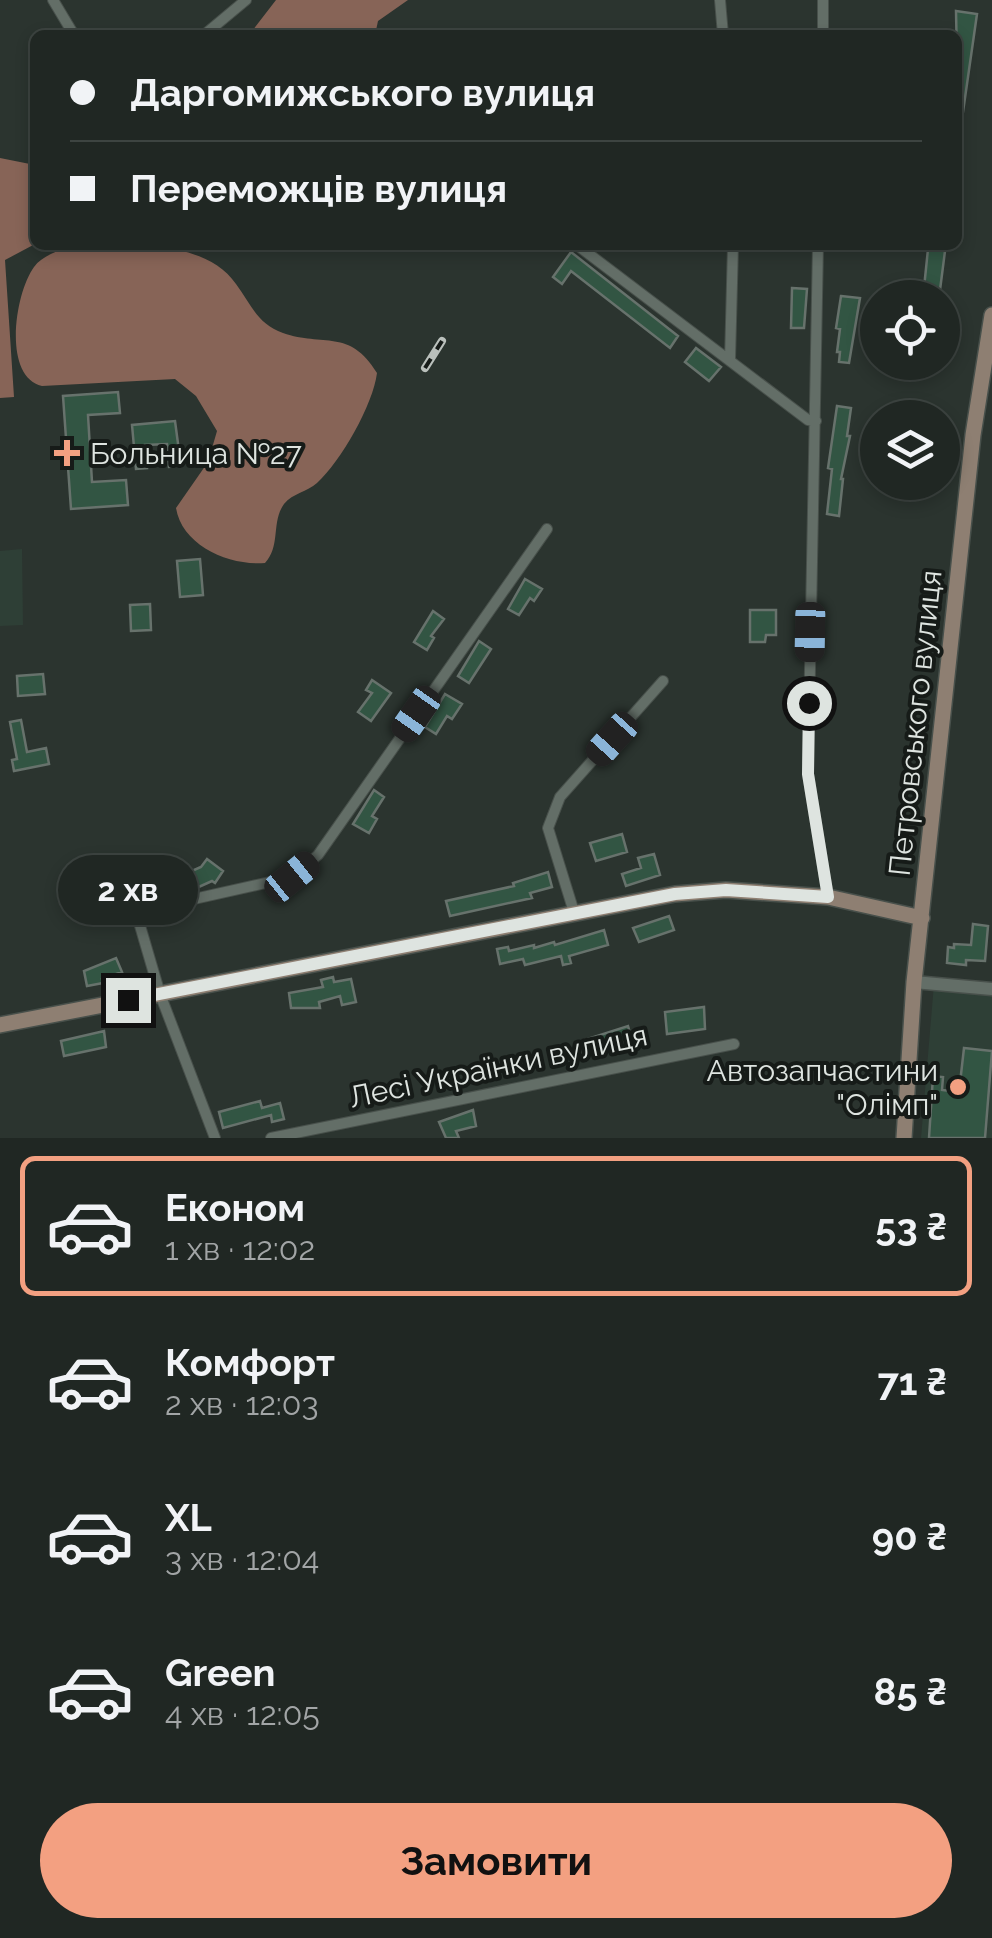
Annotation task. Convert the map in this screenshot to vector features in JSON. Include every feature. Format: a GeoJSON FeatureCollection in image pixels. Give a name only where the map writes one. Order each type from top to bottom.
{"type":"FeatureCollection","features":[{"type":"Feature","properties":{"kind":"main road","name":"Петровського вулиця"},"geometry":{"type":"LineString","coordinates":[[904,1138],[914,982],[973,435],[992,315]]}},
{"type":"Feature","properties":{"kind":"main road"},"geometry":{"type":"LineString","coordinates":[[0,1025],[675,894],[726,890],[828,897],[922,918]]}},
{"type":"Feature","properties":{"kind":"street"},"geometry":{"type":"LineString","coordinates":[[53,0],[71,30]]}},
{"type":"Feature","properties":{"kind":"street"},"geometry":{"type":"LineString","coordinates":[[228,12],[233,0]]}},
{"type":"Feature","properties":{"kind":"street"},"geometry":{"type":"LineString","coordinates":[[209,30],[246,0]]}},
{"type":"Feature","properties":{"kind":"street"},"geometry":{"type":"LineString","coordinates":[[720,0],[723,30]]}},
{"type":"Feature","properties":{"kind":"street"},"geometry":{"type":"LineString","coordinates":[[823,0],[823,30]]}},
{"type":"Feature","properties":{"kind":"street"},"geometry":{"type":"LineString","coordinates":[[584,250],[808,420],[816,421]]}},
{"type":"Feature","properties":{"kind":"street"},"geometry":{"type":"LineString","coordinates":[[730,360],[733,250]]}},
{"type":"Feature","properties":{"kind":"street"},"geometry":{"type":"LineString","coordinates":[[818,250],[808,774],[828,897]]}},
{"type":"Feature","properties":{"kind":"street"},"geometry":{"type":"LineString","coordinates":[[215,1138],[160,994],[136,912],[292,877],[318,855],[547,529]]}},
{"type":"Feature","properties":{"kind":"street"},"geometry":{"type":"LineString","coordinates":[[574,912],[548,828],[560,797],[663,681]]}},
{"type":"Feature","properties":{"kind":"street"},"geometry":{"type":"LineString","coordinates":[[914,982],[992,989]]}},
{"type":"Feature","properties":{"kind":"street","name":"Лесі Українки вулиця"},"geometry":{"type":"LineString","coordinates":[[271,1138],[734,1044]]}},
{"type":"Feature","properties":{"kind":"shaded area"},"geometry":{"type":"Polygon","coordinates":[[[276,0],[408,0],[378,21],[376,30],[253,30],[276,0]]]}},
{"type":"Feature","properties":{"kind":"shaded area"},"geometry":{"type":"Polygon","coordinates":[[[0,158],[30,164],[30,247],[5,260],[14,397],[0,398],[0,158]]]}},
{"type":"Feature","properties":{"kind":"shaded area"},"geometry":{"type":"Polygon","coordinates":[[[62,250],[187,252],[223,270],[255,313],[274,329],[297,337],[346,344],[367,359],[377,373],[363,416],[336,461],[317,483],[284,504],[273,549],[265,563],[237,561],[210,551],[180,521],[176,508],[208,462],[217,431],[196,396],[175,379],[42,386],[29,379],[17,351],[18,313],[27,279],[44,258],[62,250]]]}},
{"type":"Feature","properties":{"kind":"shaded area"},"geometry":{"type":"Polygon","coordinates":[[[22,549],[23,625],[0,626],[0,551],[22,549]]]}},
{"type":"Feature","properties":{"kind":"shaded area","name":"Автозапчастини \"Олімп\""},"geometry":{"type":"Polygon","coordinates":[[[934,984],[992,989],[992,1138],[921,1138],[934,984]]]}},
{"type":"Feature","properties":{"kind":"building"},"geometry":{"type":"Polygon","coordinates":[[[956,11],[977,14],[963,112],[962,30],[956,30],[956,11]]]}},
{"type":"Feature","properties":{"kind":"building"},"geometry":{"type":"Polygon","coordinates":[[[928,250],[945,251],[941,280],[925,280],[928,250]]]}},
{"type":"Feature","properties":{"kind":"building"},"geometry":{"type":"Polygon","coordinates":[[[571,252],[678,336],[670,348],[571,271],[562,284],[553,277],[571,252]]]}},
{"type":"Feature","properties":{"kind":"building"},"geometry":{"type":"Polygon","coordinates":[[[792,288],[807,289],[804,328],[791,328],[792,288]]]}},
{"type":"Feature","properties":{"kind":"building"},"geometry":{"type":"Polygon","coordinates":[[[841,296],[860,298],[849,363],[839,362],[840,329],[836,328],[841,296]]]}},
{"type":"Feature","properties":{"kind":"building"},"geometry":{"type":"Polygon","coordinates":[[[696,348],[721,367],[709,381],[685,362],[696,348]]]}},
{"type":"Feature","properties":{"kind":"building"},"geometry":{"type":"Polygon","coordinates":[[[118,392],[120,413],[88,415],[92,482],[126,480],[128,505],[71,509],[63,396],[118,392]]]}},
{"type":"Feature","properties":{"kind":"building"},"geometry":{"type":"Polygon","coordinates":[[[837,406],[851,408],[839,516],[827,514],[832,469],[828,468],[837,406]]]}},
{"type":"Feature","properties":{"kind":"building"},"geometry":{"type":"Polygon","coordinates":[[[175,421],[181,466],[169,467],[167,444],[145,445],[147,468],[136,469],[132,425],[175,421]]]}},
{"type":"Feature","properties":{"kind":"building"},"geometry":{"type":"Polygon","coordinates":[[[200,559],[203,595],[180,597],[177,561],[200,559]]]}},
{"type":"Feature","properties":{"kind":"building"},"geometry":{"type":"Polygon","coordinates":[[[525,579],[542,589],[534,601],[530,598],[519,615],[508,609],[525,579]]]}},
{"type":"Feature","properties":{"kind":"building"},"geometry":{"type":"Polygon","coordinates":[[[150,604],[151,630],[131,631],[130,605],[150,604]]]}},
{"type":"Feature","properties":{"kind":"building"},"geometry":{"type":"Polygon","coordinates":[[[750,610],[776,610],[776,635],[766,635],[765,642],[750,642],[750,610]]]}},
{"type":"Feature","properties":{"kind":"building"},"geometry":{"type":"Polygon","coordinates":[[[433,611],[444,619],[431,636],[434,638],[427,650],[414,642],[433,611]]]}},
{"type":"Feature","properties":{"kind":"building"},"geometry":{"type":"Polygon","coordinates":[[[479,641],[491,649],[469,683],[458,676],[479,641]]]}},
{"type":"Feature","properties":{"kind":"building"},"geometry":{"type":"Polygon","coordinates":[[[43,674],[45,694],[18,696],[17,676],[43,674]]]}},
{"type":"Feature","properties":{"kind":"building"},"geometry":{"type":"Polygon","coordinates":[[[372,680],[391,693],[371,721],[358,712],[372,693],[366,690],[372,680]]]}},
{"type":"Feature","properties":{"kind":"building"},"geometry":{"type":"Polygon","coordinates":[[[445,694],[462,704],[452,719],[447,716],[436,734],[425,727],[445,694]]]}},
{"type":"Feature","properties":{"kind":"building"},"geometry":{"type":"Polygon","coordinates":[[[21,720],[27,752],[46,748],[49,764],[14,771],[12,760],[17,759],[10,722],[21,720]]]}},
{"type":"Feature","properties":{"kind":"building"},"geometry":{"type":"Polygon","coordinates":[[[374,790],[384,797],[372,816],[377,819],[369,833],[353,824],[374,790]]]}},
{"type":"Feature","properties":{"kind":"building"},"geometry":{"type":"Polygon","coordinates":[[[622,834],[627,852],[596,861],[590,843],[622,834]]]}},
{"type":"Feature","properties":{"kind":"building"},"geometry":{"type":"Polygon","coordinates":[[[654,854],[660,875],[626,886],[622,874],[641,868],[638,858],[654,854]]]}},
{"type":"Feature","properties":{"kind":"building"},"geometry":{"type":"Polygon","coordinates":[[[207,859],[223,871],[215,883],[192,890],[185,874],[201,867],[207,859]]]}},
{"type":"Feature","properties":{"kind":"building"},"geometry":{"type":"Polygon","coordinates":[[[548,872],[552,887],[530,893],[532,898],[450,916],[446,901],[514,886],[513,883],[548,872]]]}},
{"type":"Feature","properties":{"kind":"building"},"geometry":{"type":"Polygon","coordinates":[[[669,916],[674,930],[639,942],[633,928],[669,916]]]}},
{"type":"Feature","properties":{"kind":"building"},"geometry":{"type":"Polygon","coordinates":[[[973,924],[988,926],[985,961],[947,963],[948,947],[971,945],[973,924]]]}},
{"type":"Feature","properties":{"kind":"building"},"geometry":{"type":"Polygon","coordinates":[[[604,930],[608,945],[569,956],[571,963],[563,965],[561,956],[525,965],[523,959],[500,964],[497,949],[534,948],[554,942],[555,945],[604,930]]]}},
{"type":"Feature","properties":{"kind":"building"},"geometry":{"type":"Polygon","coordinates":[[[116,958],[122,972],[102,979],[103,983],[87,986],[84,971],[116,958]]]}},
{"type":"Feature","properties":{"kind":"building"},"geometry":{"type":"Polygon","coordinates":[[[333,977],[334,982],[351,979],[356,1002],[342,1005],[340,996],[319,1002],[320,1008],[291,1008],[289,993],[323,987],[321,980],[333,977]]]}},
{"type":"Feature","properties":{"kind":"building"},"geometry":{"type":"Polygon","coordinates":[[[704,1007],[705,1029],[667,1034],[665,1012],[704,1007]]]}},
{"type":"Feature","properties":{"kind":"building"},"geometry":{"type":"Polygon","coordinates":[[[628,1026],[632,1040],[582,1055],[578,1042],[628,1026]]]}},
{"type":"Feature","properties":{"kind":"building"},"geometry":{"type":"Polygon","coordinates":[[[104,1031],[106,1047],[64,1056],[61,1041],[104,1031]]]}},
{"type":"Feature","properties":{"kind":"building"},"geometry":{"type":"Polygon","coordinates":[[[964,1048],[992,1051],[985,1138],[929,1138],[933,1076],[943,1077],[942,1090],[959,1092],[964,1048]]]}},
{"type":"Feature","properties":{"kind":"building"},"geometry":{"type":"Polygon","coordinates":[[[260,1101],[262,1108],[280,1103],[284,1119],[272,1122],[271,1115],[223,1128],[219,1112],[260,1101]]]}},
{"type":"Feature","properties":{"kind":"building"},"geometry":{"type":"Polygon","coordinates":[[[473,1110],[476,1126],[456,1131],[459,1138],[446,1138],[439,1122],[473,1110]]]}},
{"type":"Feature","properties":{"kind":"railway"},"geometry":{"type":"LineString","coordinates":[[425,368],[442,341]]}},
{"type":"Feature","properties":{"kind":"place","name":"Больница №27"},"geometry":{"type":"Point","coordinates":[67,453]}},
{"type":"Feature","properties":{"kind":"place","name":"Автозапчастини \"Олімп\""},"geometry":{"type":"Point","coordinates":[958,1087]}},
{"type":"Feature","properties":{"kind":"route"},"geometry":{"type":"LineString","coordinates":[[128,1000],[675,894],[726,890],[828,897],[808,774],[809,703]]}}]}
